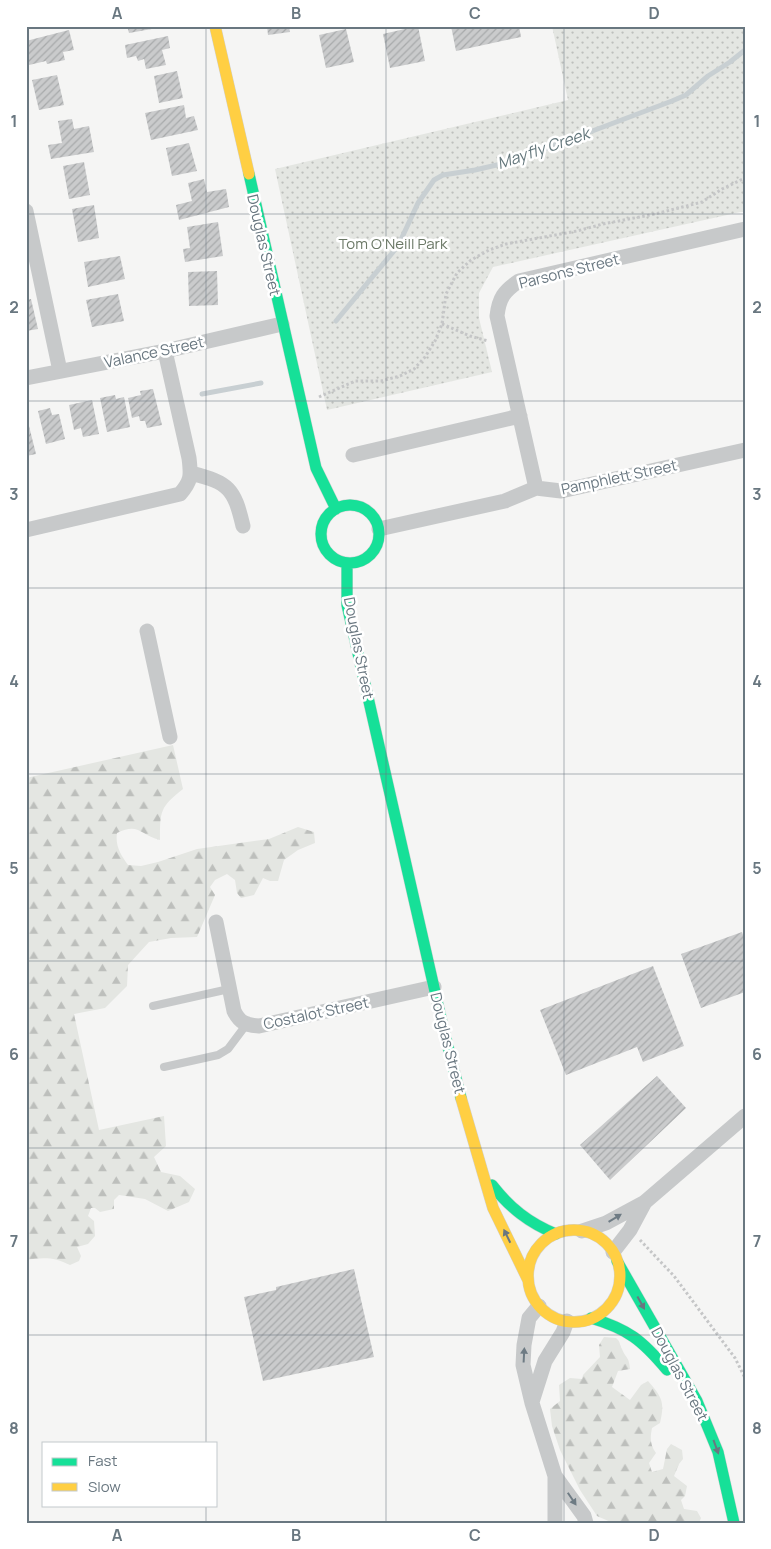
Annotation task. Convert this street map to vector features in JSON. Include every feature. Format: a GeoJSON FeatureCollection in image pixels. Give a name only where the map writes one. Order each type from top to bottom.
{"type":"FeatureCollection","features":[{"type":"Feature","properties":{"kind":"main road","name":"Douglas Street"},"geometry":{"type":"LineString","coordinates":[[215,26],[316,468],[336,509]]}},
{"type":"Feature","properties":{"kind":"main road"},"geometry":{"type":"LineString","coordinates":[[346,505],[362,508],[375,519],[379,529],[378,542],[371,554],[360,561],[347,563],[333,558],[328,553],[322,540],[322,525],[325,519],[336,509],[346,505]]}},
{"type":"Feature","properties":{"kind":"main road","name":"Douglas Street"},"geometry":{"type":"LineString","coordinates":[[347,563],[347,605],[434,987],[468,1125],[493,1208],[528,1280]]}},
{"type":"Feature","properties":{"kind":"main road","name":"Douglas Street"},"geometry":{"type":"LineString","coordinates":[[482,1172],[507,1205],[532,1224],[556,1234]]}},
{"type":"Feature","properties":{"kind":"main road"},"geometry":{"type":"LineString","coordinates":[[569,1230],[582,1231],[600,1239],[615,1256],[619,1272],[619,1284],[616,1295],[602,1312],[591,1318],[580,1321],[567,1321],[552,1316],[539,1306],[531,1294],[528,1280],[529,1266],[534,1252],[544,1241],[556,1234],[569,1230]]}},
{"type":"Feature","properties":{"kind":"main road","name":"Douglas Street"},"geometry":{"type":"LineString","coordinates":[[615,1256],[697,1401],[718,1452],[734,1523]]}},
{"type":"Feature","properties":{"kind":"main road","name":"Douglas Street"},"geometry":{"type":"LineString","coordinates":[[591,1318],[630,1332],[650,1349],[667,1370],[687,1405],[708,1454],[718,1503]]}},
{"type":"Feature","properties":{"kind":"street"},"geometry":{"type":"LineString","coordinates":[[26,211],[36,270],[60,371]]}},
{"type":"Feature","properties":{"kind":"street","name":"Parsons Street"},"geometry":{"type":"LineString","coordinates":[[536,488],[497,316],[499,302],[508,288],[519,281],[745,230]]}},
{"type":"Feature","properties":{"kind":"street","name":"Valance Street"},"geometry":{"type":"LineString","coordinates":[[26,378],[165,351],[282,324]]}},
{"type":"Feature","properties":{"kind":"street"},"geometry":{"type":"LineString","coordinates":[[26,530],[180,494],[188,484],[190,473],[189,458],[165,351]]}},
{"type":"Feature","properties":{"kind":"street"},"geometry":{"type":"LineString","coordinates":[[353,455],[520,416]]}},
{"type":"Feature","properties":{"kind":"street","name":"Pamphlett Street"},"geometry":{"type":"LineString","coordinates":[[379,529],[505,501],[536,488],[561,491],[745,450]]}},
{"type":"Feature","properties":{"kind":"street"},"geometry":{"type":"LineString","coordinates":[[190,473],[212,479],[230,491],[237,501],[243,526]]}},
{"type":"Feature","properties":{"kind":"street"},"geometry":{"type":"LineString","coordinates":[[147,631],[170,737]]}},
{"type":"Feature","properties":{"kind":"street","name":"Costalot Street"},"geometry":{"type":"LineString","coordinates":[[216,922],[234,1011],[238,1019],[246,1025],[259,1026],[434,987]]}},
{"type":"Feature","properties":{"kind":"street"},"geometry":{"type":"LineString","coordinates":[[582,1231],[606,1223],[645,1202],[744,1115]]}},
{"type":"Feature","properties":{"kind":"street"},"geometry":{"type":"LineString","coordinates":[[615,1256],[645,1202]]}},
{"type":"Feature","properties":{"kind":"street"},"geometry":{"type":"LineString","coordinates":[[539,1306],[529,1318],[523,1364],[532,1403],[555,1476],[555,1523]]}},
{"type":"Feature","properties":{"kind":"street"},"geometry":{"type":"LineString","coordinates":[[532,1403],[545,1361],[563,1332],[567,1321]]}},
{"type":"Feature","properties":{"kind":"street"},"geometry":{"type":"LineString","coordinates":[[555,1476],[584,1516],[586,1523]]}},
{"type":"Feature","properties":{"kind":"lane"},"geometry":{"type":"LineString","coordinates":[[153,1006],[229,989]]}},
{"type":"Feature","properties":{"kind":"lane"},"geometry":{"type":"LineString","coordinates":[[164,1067],[218,1055],[228,1049],[246,1025]]}},
{"type":"Feature","properties":{"kind":"path"},"geometry":{"type":"LineString","coordinates":[[442,324],[490,342],[505,352]]}},
{"type":"Feature","properties":{"kind":"path"},"geometry":{"type":"LineString","coordinates":[[638,1238],[674,1276],[735,1358],[745,1378]]}},
{"type":"Feature","properties":{"kind":"green space","name":"Tom O'Neill Park"},"geometry":{"type":"Polygon","coordinates":[[[552,26],[745,26],[745,211],[493,267],[479,293],[479,318],[492,372],[327,410],[275,169],[568,100],[552,26]]]}},
{"type":"Feature","properties":{"kind":"green space"},"geometry":{"type":"Polygon","coordinates":[[[173,745],[183,789],[170,800],[163,810],[160,822],[160,840],[135,829],[117,833],[118,846],[128,865],[141,866],[197,849],[269,839],[298,827],[314,832],[315,843],[298,850],[284,860],[278,881],[270,881],[263,878],[254,895],[241,898],[237,893],[235,880],[227,874],[215,880],[210,887],[215,895],[197,937],[171,938],[149,942],[128,965],[127,986],[105,1008],[74,1014],[99,1130],[164,1116],[166,1146],[154,1157],[161,1172],[180,1176],[195,1189],[189,1202],[168,1211],[145,1199],[119,1195],[114,1200],[114,1209],[100,1212],[95,1208],[91,1208],[88,1216],[94,1221],[95,1236],[88,1244],[77,1247],[81,1256],[79,1261],[70,1265],[49,1258],[26,1260],[26,778],[173,745]]]}},
{"type":"Feature","properties":{"kind":"green space"},"geometry":{"type":"Polygon","coordinates":[[[604,1337],[618,1339],[630,1365],[630,1369],[618,1371],[612,1387],[630,1400],[641,1385],[648,1381],[659,1396],[662,1405],[660,1423],[652,1428],[651,1435],[656,1453],[649,1463],[652,1472],[663,1469],[667,1449],[671,1444],[682,1450],[683,1459],[674,1476],[687,1486],[685,1496],[681,1500],[684,1509],[697,1511],[701,1518],[699,1523],[613,1523],[597,1516],[580,1490],[560,1450],[552,1426],[550,1409],[560,1401],[559,1385],[570,1378],[582,1379],[583,1375],[600,1357],[599,1345],[604,1337]]]}},
{"type":"Feature","properties":{"kind":"building"},"geometry":{"type":"Polygon","coordinates":[[[127,26],[163,26],[163,27],[129,33],[127,26]]]}},
{"type":"Feature","properties":{"kind":"building"},"geometry":{"type":"Polygon","coordinates":[[[267,26],[289,26],[290,32],[268,35],[267,26]]]}},
{"type":"Feature","properties":{"kind":"building"},"geometry":{"type":"Polygon","coordinates":[[[418,26],[425,61],[390,68],[383,34],[418,26]]]}},
{"type":"Feature","properties":{"kind":"building"},"geometry":{"type":"Polygon","coordinates":[[[451,26],[519,26],[521,37],[456,51],[451,26]]]}},
{"type":"Feature","properties":{"kind":"building"},"geometry":{"type":"Polygon","coordinates":[[[346,29],[354,62],[326,68],[319,35],[346,29]]]}},
{"type":"Feature","properties":{"kind":"building"},"geometry":{"type":"Polygon","coordinates":[[[69,30],[74,50],[63,52],[65,60],[47,64],[46,61],[29,65],[26,54],[26,41],[69,30]]]}},
{"type":"Feature","properties":{"kind":"building"},"geometry":{"type":"Polygon","coordinates":[[[168,36],[170,48],[162,50],[166,65],[146,69],[144,59],[138,61],[136,56],[127,58],[125,45],[168,36]]]}},
{"type":"Feature","properties":{"kind":"building"},"geometry":{"type":"Polygon","coordinates":[[[177,71],[183,98],[159,103],[154,76],[177,71]]]}},
{"type":"Feature","properties":{"kind":"building"},"geometry":{"type":"Polygon","coordinates":[[[57,75],[64,105],[39,110],[32,80],[57,75]]]}},
{"type":"Feature","properties":{"kind":"building"},"geometry":{"type":"Polygon","coordinates":[[[184,105],[186,118],[194,116],[198,130],[151,140],[145,113],[184,105]]]}},
{"type":"Feature","properties":{"kind":"building"},"geometry":{"type":"Polygon","coordinates":[[[72,119],[74,129],[89,126],[94,152],[51,159],[48,145],[62,143],[58,121],[72,119]]]}},
{"type":"Feature","properties":{"kind":"building"},"geometry":{"type":"Polygon","coordinates":[[[189,143],[197,171],[172,176],[166,148],[189,143]]]}},
{"type":"Feature","properties":{"kind":"building"},"geometry":{"type":"Polygon","coordinates":[[[84,162],[90,195],[69,199],[63,166],[84,162]]]}},
{"type":"Feature","properties":{"kind":"building"},"geometry":{"type":"Polygon","coordinates":[[[204,179],[207,192],[226,189],[229,207],[179,220],[176,205],[192,201],[188,183],[204,179]]]}},
{"type":"Feature","properties":{"kind":"building"},"geometry":{"type":"Polygon","coordinates":[[[94,205],[99,238],[78,242],[72,209],[94,205]]]}},
{"type":"Feature","properties":{"kind":"building"},"geometry":{"type":"Polygon","coordinates":[[[218,222],[223,256],[185,262],[183,249],[190,248],[187,227],[218,222]]]}},
{"type":"Feature","properties":{"kind":"building"},"geometry":{"type":"Polygon","coordinates":[[[120,256],[125,279],[88,287],[84,262],[120,256]]]}},
{"type":"Feature","properties":{"kind":"building"},"geometry":{"type":"Polygon","coordinates":[[[217,271],[218,305],[189,306],[188,272],[217,271]]]}},
{"type":"Feature","properties":{"kind":"building"},"geometry":{"type":"Polygon","coordinates":[[[118,294],[124,321],[92,327],[86,300],[118,294]]]}},
{"type":"Feature","properties":{"kind":"building"},"geometry":{"type":"Polygon","coordinates":[[[31,299],[38,329],[26,331],[26,300],[31,299]]]}},
{"type":"Feature","properties":{"kind":"building"},"geometry":{"type":"Polygon","coordinates":[[[153,389],[162,425],[147,428],[145,421],[140,421],[139,416],[132,418],[128,398],[141,395],[140,391],[153,389]]]}},
{"type":"Feature","properties":{"kind":"building"},"geometry":{"type":"Polygon","coordinates":[[[115,395],[116,399],[124,397],[130,427],[107,432],[100,398],[115,395]]]}},
{"type":"Feature","properties":{"kind":"building"},"geometry":{"type":"Polygon","coordinates":[[[92,400],[99,434],[83,437],[81,428],[74,430],[69,405],[92,400]]]}},
{"type":"Feature","properties":{"kind":"building"},"geometry":{"type":"Polygon","coordinates":[[[50,408],[52,415],[59,414],[65,439],[46,444],[38,411],[50,408]]]}},
{"type":"Feature","properties":{"kind":"building"},"geometry":{"type":"Polygon","coordinates":[[[26,414],[36,454],[26,456],[26,414]]]}},
{"type":"Feature","properties":{"kind":"building"},"geometry":{"type":"Polygon","coordinates":[[[742,932],[745,941],[745,992],[701,1008],[681,954],[742,932]]]}},
{"type":"Feature","properties":{"kind":"building"},"geometry":{"type":"Polygon","coordinates":[[[653,966],[684,1046],[643,1062],[637,1047],[566,1075],[540,1010],[653,966]]]}},
{"type":"Feature","properties":{"kind":"building"},"geometry":{"type":"Polygon","coordinates":[[[657,1076],[686,1108],[610,1180],[580,1145],[657,1076]]]}},
{"type":"Feature","properties":{"kind":"building"},"geometry":{"type":"Polygon","coordinates":[[[354,1269],[374,1357],[263,1381],[244,1297],[276,1290],[276,1287],[354,1269]]]}},
{"type":"Feature","properties":{"kind":"waterway","name":"Mayfly Creek"},"geometry":{"type":"LineString","coordinates":[[336,321],[398,246],[418,203],[434,180],[443,175],[510,162],[672,101],[686,95],[708,76],[745,50]]}},
{"type":"Feature","properties":{"kind":"waterway"},"geometry":{"type":"LineString","coordinates":[[202,394],[261,383]]}},
{"type":"Feature","properties":{"kind":"traffic: fast"},"geometry":{"type":"LineString","coordinates":[[249,174],[316,468],[336,509]]}},
{"type":"Feature","properties":{"kind":"traffic: fast"},"geometry":{"type":"LineString","coordinates":[[350,505],[361,507],[374,518],[379,534],[377,545],[366,558],[350,563],[339,561],[326,550],[321,534],[323,523],[334,510],[350,505]]}},
{"type":"Feature","properties":{"kind":"traffic: fast"},"geometry":{"type":"LineString","coordinates":[[347,563],[347,605],[443,1027],[461,1098]]}},
{"type":"Feature","properties":{"kind":"traffic: fast"},"geometry":{"type":"LineString","coordinates":[[492,1185],[521,1214],[537,1225],[556,1234]]}},
{"type":"Feature","properties":{"kind":"traffic: fast"},"geometry":{"type":"LineString","coordinates":[[617,1261],[697,1401],[718,1452],[734,1523]]}},
{"type":"Feature","properties":{"kind":"traffic: fast"},"geometry":{"type":"LineString","coordinates":[[591,1318],[625,1331],[634,1337],[667,1370]]}},
{"type":"Feature","properties":{"kind":"traffic: slow"},"geometry":{"type":"LineString","coordinates":[[215,26],[249,174]]}},
{"type":"Feature","properties":{"kind":"traffic: slow"},"geometry":{"type":"LineString","coordinates":[[461,1098],[493,1208],[528,1280]]}},
{"type":"Feature","properties":{"kind":"traffic: slow"},"geometry":{"type":"LineString","coordinates":[[574,1230],[591,1234],[606,1244],[616,1259],[620,1276],[616,1293],[606,1308],[591,1318],[574,1322],[557,1318],[542,1308],[532,1293],[528,1276],[532,1259],[542,1244],[557,1234],[574,1230]]}}]}
